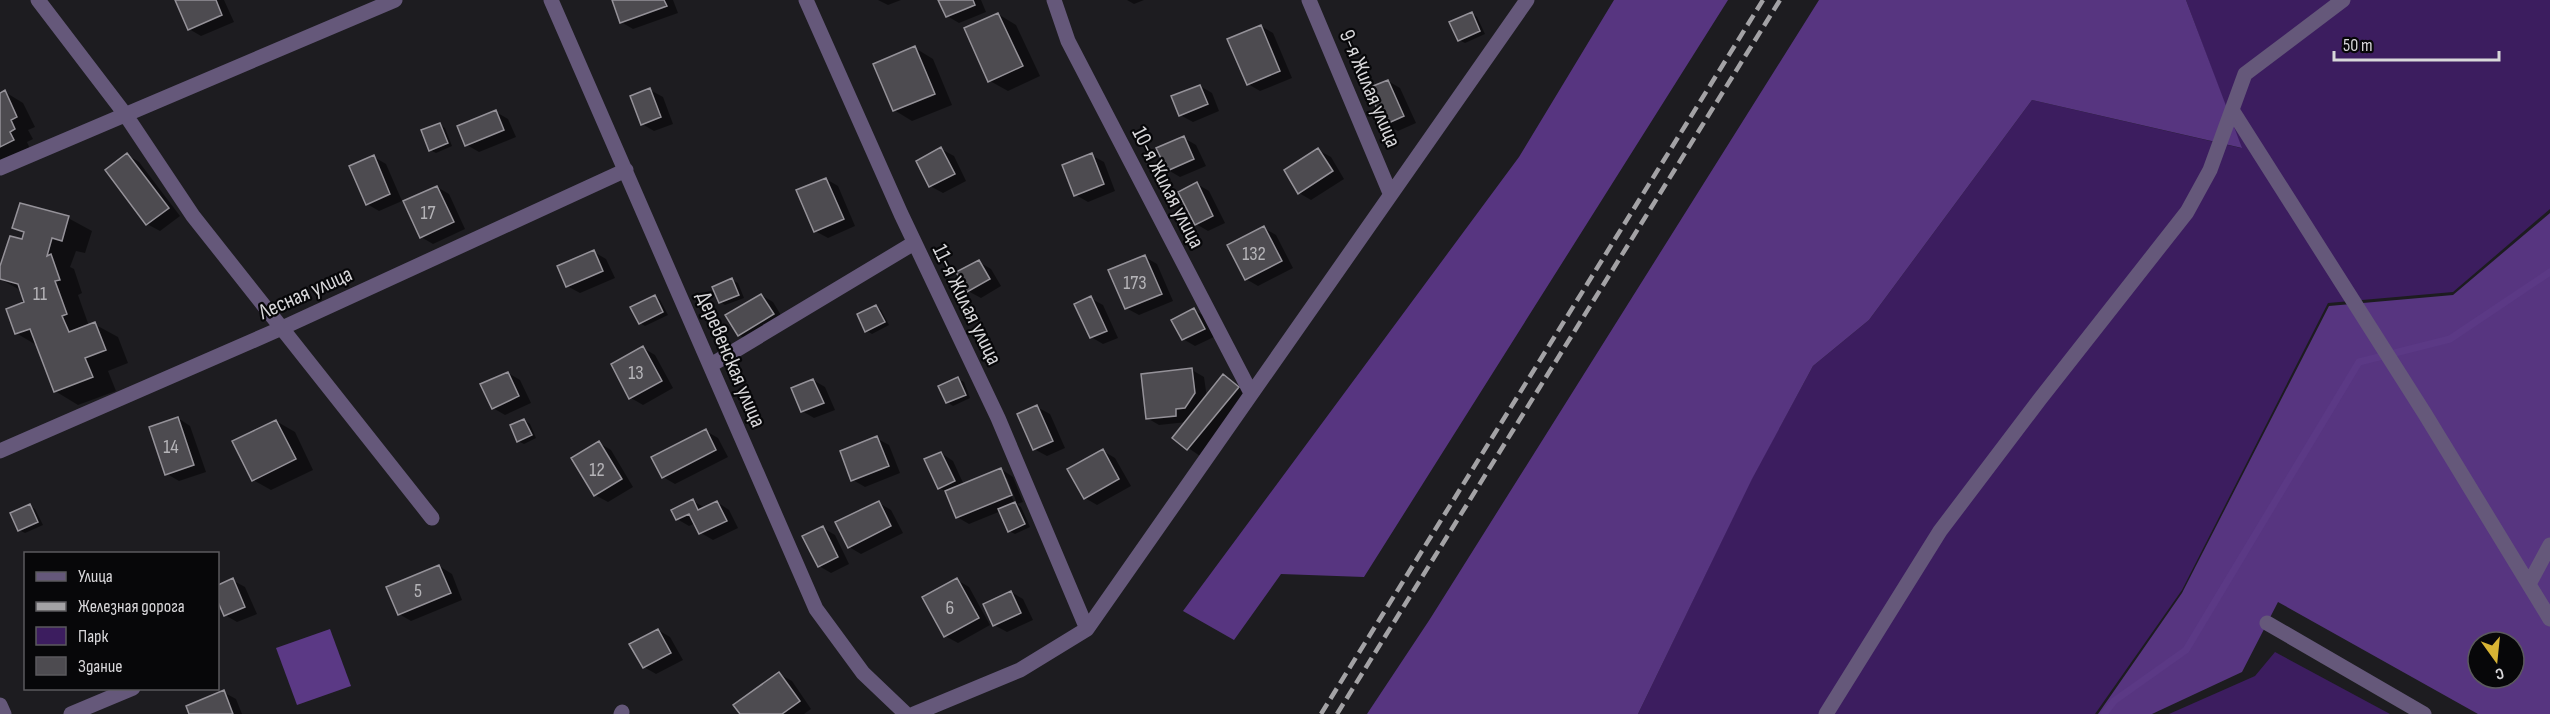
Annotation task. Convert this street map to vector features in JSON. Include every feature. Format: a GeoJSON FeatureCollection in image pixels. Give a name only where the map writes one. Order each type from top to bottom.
{"type":"FeatureCollection","features":[{"type":"Feature","properties":{"kind":"street"},"geometry":{"type":"LineString","coordinates":[[38,0],[125,114],[193,216],[432,518]]}},
{"type":"Feature","properties":{"kind":"street"},"geometry":{"type":"LineString","coordinates":[[0,168],[395,0]]}},
{"type":"Feature","properties":{"kind":"street","name":"Деревенская улица"},"geometry":{"type":"LineString","coordinates":[[551,0],[816,609],[863,673],[906,714]]}},
{"type":"Feature","properties":{"kind":"street","name":"11-я Жилая улица"},"geometry":{"type":"LineString","coordinates":[[806,0],[914,243],[998,418],[1088,629]]}},
{"type":"Feature","properties":{"kind":"street","name":"10-я Жилая улица"},"geometry":{"type":"LineString","coordinates":[[1054,0],[1068,41],[1251,393]]}},
{"type":"Feature","properties":{"kind":"street","name":"9-я Жилая улица"},"geometry":{"type":"LineString","coordinates":[[1309,0],[1390,193]]}},
{"type":"Feature","properties":{"kind":"street"},"geometry":{"type":"LineString","coordinates":[[914,714],[1020,670],[1088,629],[1390,193],[1527,0]]}},
{"type":"Feature","properties":{"kind":"street"},"geometry":{"type":"LineString","coordinates":[[1826,714],[1940,531],[2187,212],[2210,170],[2245,74],[2343,0]]}},
{"type":"Feature","properties":{"kind":"street"},"geometry":{"type":"LineString","coordinates":[[2232,110],[2425,414],[2550,619]]}},
{"type":"Feature","properties":{"kind":"street","name":"Лесная улица"},"geometry":{"type":"LineString","coordinates":[[0,451],[282,328],[626,170]]}},
{"type":"Feature","properties":{"kind":"street"},"geometry":{"type":"LineString","coordinates":[[711,365],[914,243]]}},
{"type":"Feature","properties":{"kind":"street"},"geometry":{"type":"LineString","coordinates":[[2529,584],[2550,545]]}},
{"type":"Feature","properties":{"kind":"street"},"geometry":{"type":"LineString","coordinates":[[2267,623],[2424,714]]}},
{"type":"Feature","properties":{"kind":"street"},"geometry":{"type":"LineString","coordinates":[[71,714],[128,690]]}},
{"type":"Feature","properties":{"kind":"street"},"geometry":{"type":"LineString","coordinates":[[0,705],[4,714]]}},
{"type":"Feature","properties":{"kind":"green space"},"geometry":{"type":"Polygon","coordinates":[[[2186,0],[2550,0],[2550,209],[2453,292],[2328,303],[2182,590],[2095,714],[1638,714],[1752,478],[1813,366],[1869,320],[2032,100],[2241,148],[2186,0]]]}},
{"type":"Feature","properties":{"kind":"green space"},"geometry":{"type":"Polygon","coordinates":[[[2275,652],[2390,714],[2169,714],[2255,676],[2275,652]]]}},
{"type":"Feature","properties":{"kind":"shaded area"},"geometry":{"type":"Polygon","coordinates":[[[1614,0],[1728,0],[1364,577],[1281,574],[1234,640],[1183,611],[1519,157],[1614,0]]]}},
{"type":"Feature","properties":{"kind":"shaded area"},"geometry":{"type":"Polygon","coordinates":[[[1819,0],[2186,0],[2242,148],[2032,100],[1869,320],[1813,366],[1752,479],[1638,714],[1367,714],[1430,619],[1819,0]]]}},
{"type":"Feature","properties":{"kind":"shaded area"},"geometry":{"type":"Polygon","coordinates":[[[2550,213],[2550,714],[2478,714],[2278,602],[2242,672],[2152,714],[2098,714],[2182,593],[2329,306],[2453,295],[2550,213]]]}},
{"type":"Feature","properties":{"kind":"shaded area"},"geometry":{"type":"Polygon","coordinates":[[[330,629],[351,686],[297,705],[276,648],[330,629]]]}},
{"type":"Feature","properties":{"kind":"building"},"geometry":{"type":"Polygon","coordinates":[[[175,0],[216,0],[222,15],[188,30],[175,0]]]}},
{"type":"Feature","properties":{"kind":"building"},"geometry":{"type":"Polygon","coordinates":[[[612,0],[664,0],[667,6],[620,23],[612,0]]]}},
{"type":"Feature","properties":{"kind":"building"},"geometry":{"type":"Polygon","coordinates":[[[938,0],[973,0],[975,5],[946,17],[938,0]]]}},
{"type":"Feature","properties":{"kind":"building"},"geometry":{"type":"Polygon","coordinates":[[[1472,12],[1480,31],[1458,41],[1449,22],[1472,12]]]}},
{"type":"Feature","properties":{"kind":"building"},"geometry":{"type":"Polygon","coordinates":[[[998,13],[1023,66],[988,82],[964,28],[998,13]]]}},
{"type":"Feature","properties":{"kind":"building"},"geometry":{"type":"Polygon","coordinates":[[[1261,25],[1280,71],[1247,85],[1227,39],[1261,25]]]}},
{"type":"Feature","properties":{"kind":"building"},"geometry":{"type":"Polygon","coordinates":[[[915,46],[935,94],[893,111],[873,64],[915,46]]]}},
{"type":"Feature","properties":{"kind":"building"},"geometry":{"type":"Polygon","coordinates":[[[1388,80],[1404,116],[1384,125],[1368,88],[1388,80]]]}},
{"type":"Feature","properties":{"kind":"building"},"geometry":{"type":"Polygon","coordinates":[[[1200,85],[1208,104],[1179,116],[1171,96],[1200,85]]]}},
{"type":"Feature","properties":{"kind":"building"},"geometry":{"type":"Polygon","coordinates":[[[650,88],[661,117],[641,125],[630,96],[650,88]]]}},
{"type":"Feature","properties":{"kind":"building"},"geometry":{"type":"Polygon","coordinates":[[[5,90],[17,117],[11,120],[15,129],[10,132],[14,140],[0,147],[0,93],[5,90]]]}},
{"type":"Feature","properties":{"kind":"building"},"geometry":{"type":"Polygon","coordinates":[[[496,110],[504,130],[465,146],[457,126],[496,110]]]}},
{"type":"Feature","properties":{"kind":"building"},"geometry":{"type":"Polygon","coordinates":[[[440,123],[448,143],[429,151],[421,130],[440,123]]]}},
{"type":"Feature","properties":{"kind":"building"},"geometry":{"type":"Polygon","coordinates":[[[1184,136],[1194,159],[1167,171],[1156,148],[1184,136]]]}},
{"type":"Feature","properties":{"kind":"building"},"geometry":{"type":"Polygon","coordinates":[[[941,147],[955,174],[929,187],[916,161],[941,147]]]}},
{"type":"Feature","properties":{"kind":"building"},"geometry":{"type":"Polygon","coordinates":[[[1318,148],[1333,171],[1298,194],[1284,170],[1318,148]]]}},
{"type":"Feature","properties":{"kind":"building"},"geometry":{"type":"Polygon","coordinates":[[[127,153],[169,208],[146,225],[105,170],[127,153]]]}},
{"type":"Feature","properties":{"kind":"building"},"geometry":{"type":"Polygon","coordinates":[[[1092,153],[1104,184],[1074,196],[1062,165],[1092,153]]]}},
{"type":"Feature","properties":{"kind":"building"},"geometry":{"type":"Polygon","coordinates":[[[374,155],[390,194],[366,205],[349,166],[374,155]]]}},
{"type":"Feature","properties":{"kind":"building"},"geometry":{"type":"Polygon","coordinates":[[[826,178],[844,219],[814,232],[796,190],[826,178]]]}},
{"type":"Feature","properties":{"kind":"building"},"geometry":{"type":"Polygon","coordinates":[[[1197,182],[1213,216],[1195,225],[1178,192],[1197,182]]]}},
{"type":"Feature","properties":{"kind":"building"},"geometry":{"type":"Polygon","coordinates":[[[437,186],[454,222],[420,238],[403,201],[437,186]]]}},
{"type":"Feature","properties":{"kind":"building"},"geometry":{"type":"Polygon","coordinates":[[[20,203],[69,216],[62,241],[52,238],[47,256],[51,254],[60,280],[55,281],[67,314],[62,316],[69,332],[95,322],[106,350],[85,358],[93,377],[54,392],[30,329],[15,334],[6,309],[24,302],[18,284],[0,279],[0,266],[10,236],[22,239],[24,232],[12,228],[20,203]]]}},
{"type":"Feature","properties":{"kind":"building"},"geometry":{"type":"Polygon","coordinates":[[[1264,226],[1282,261],[1245,280],[1227,245],[1264,226]]]}},
{"type":"Feature","properties":{"kind":"building"},"geometry":{"type":"Polygon","coordinates":[[[594,250],[603,271],[566,287],[557,266],[594,250]]]}},
{"type":"Feature","properties":{"kind":"building"},"geometry":{"type":"Polygon","coordinates":[[[1145,255],[1162,294],[1125,309],[1108,270],[1145,255]]]}},
{"type":"Feature","properties":{"kind":"building"},"geometry":{"type":"Polygon","coordinates":[[[979,260],[990,279],[967,292],[956,272],[979,260]]]}},
{"type":"Feature","properties":{"kind":"building"},"geometry":{"type":"Polygon","coordinates":[[[732,278],[739,295],[719,303],[712,287],[732,278]]]}},
{"type":"Feature","properties":{"kind":"building"},"geometry":{"type":"Polygon","coordinates":[[[761,294],[774,314],[738,336],[725,315],[761,294]]]}},
{"type":"Feature","properties":{"kind":"building"},"geometry":{"type":"Polygon","coordinates":[[[655,295],[663,312],[639,324],[630,307],[655,295]]]}},
{"type":"Feature","properties":{"kind":"building"},"geometry":{"type":"Polygon","coordinates":[[[1091,296],[1107,331],[1090,338],[1074,304],[1091,296]]]}},
{"type":"Feature","properties":{"kind":"building"},"geometry":{"type":"Polygon","coordinates":[[[876,305],[885,322],[865,332],[857,314],[876,305]]]}},
{"type":"Feature","properties":{"kind":"building"},"geometry":{"type":"Polygon","coordinates":[[[1194,308],[1205,329],[1182,340],[1171,320],[1194,308]]]}},
{"type":"Feature","properties":{"kind":"building"},"geometry":{"type":"Polygon","coordinates":[[[643,346],[662,381],[629,399],[611,364],[643,346]]]}},
{"type":"Feature","properties":{"kind":"building"},"geometry":{"type":"Polygon","coordinates":[[[1192,368],[1195,393],[1185,408],[1176,409],[1176,416],[1146,419],[1141,374],[1192,368]]]}},
{"type":"Feature","properties":{"kind":"building"},"geometry":{"type":"Polygon","coordinates":[[[508,372],[519,396],[492,409],[480,384],[508,372]]]}},
{"type":"Feature","properties":{"kind":"building"},"geometry":{"type":"Polygon","coordinates":[[[1223,374],[1239,387],[1187,450],[1172,438],[1223,374]]]}},
{"type":"Feature","properties":{"kind":"building"},"geometry":{"type":"Polygon","coordinates":[[[958,377],[966,395],[946,403],[938,386],[958,377]]]}},
{"type":"Feature","properties":{"kind":"building"},"geometry":{"type":"Polygon","coordinates":[[[813,379],[824,403],[801,412],[791,388],[813,379]]]}},
{"type":"Feature","properties":{"kind":"building"},"geometry":{"type":"Polygon","coordinates":[[[1037,405],[1053,441],[1033,450],[1017,414],[1037,405]]]}},
{"type":"Feature","properties":{"kind":"building"},"geometry":{"type":"Polygon","coordinates":[[[178,417],[194,465],[165,475],[149,427],[178,417]]]}},
{"type":"Feature","properties":{"kind":"building"},"geometry":{"type":"Polygon","coordinates":[[[524,419],[532,435],[517,442],[510,425],[524,419]]]}},
{"type":"Feature","properties":{"kind":"building"},"geometry":{"type":"Polygon","coordinates":[[[276,420],[296,459],[252,481],[232,441],[276,420]]]}},
{"type":"Feature","properties":{"kind":"building"},"geometry":{"type":"Polygon","coordinates":[[[706,429],[716,450],[662,478],[651,457],[706,429]]]}},
{"type":"Feature","properties":{"kind":"building"},"geometry":{"type":"Polygon","coordinates":[[[877,436],[889,466],[851,481],[840,451],[877,436]]]}},
{"type":"Feature","properties":{"kind":"building"},"geometry":{"type":"Polygon","coordinates":[[[599,441],[622,479],[594,496],[571,458],[599,441]]]}},
{"type":"Feature","properties":{"kind":"building"},"geometry":{"type":"Polygon","coordinates":[[[1103,449],[1119,479],[1084,499],[1067,469],[1103,449]]]}},
{"type":"Feature","properties":{"kind":"building"},"geometry":{"type":"Polygon","coordinates":[[[941,452],[955,481],[938,489],[924,459],[941,452]]]}},
{"type":"Feature","properties":{"kind":"building"},"geometry":{"type":"Polygon","coordinates":[[[1001,468],[1012,495],[956,518],[945,491],[1001,468]]]}},
{"type":"Feature","properties":{"kind":"building"},"geometry":{"type":"Polygon","coordinates":[[[693,499],[698,510],[717,501],[727,521],[699,534],[689,514],[676,520],[671,510],[693,499]]]}},
{"type":"Feature","properties":{"kind":"building"},"geometry":{"type":"Polygon","coordinates":[[[879,501],[891,526],[848,548],[835,522],[879,501]]]}},
{"type":"Feature","properties":{"kind":"building"},"geometry":{"type":"Polygon","coordinates":[[[1015,502],[1025,524],[1008,532],[998,509],[1015,502]]]}},
{"type":"Feature","properties":{"kind":"building"},"geometry":{"type":"Polygon","coordinates":[[[30,504],[38,522],[18,531],[10,513],[30,504]]]}},
{"type":"Feature","properties":{"kind":"building"},"geometry":{"type":"Polygon","coordinates":[[[823,526],[838,557],[818,567],[802,536],[823,526]]]}},
{"type":"Feature","properties":{"kind":"building"},"geometry":{"type":"Polygon","coordinates":[[[439,565],[451,593],[398,615],[386,587],[439,565]]]}},
{"type":"Feature","properties":{"kind":"building"},"geometry":{"type":"Polygon","coordinates":[[[233,578],[245,607],[224,616],[219,604],[219,585],[233,578]]]}},
{"type":"Feature","properties":{"kind":"building"},"geometry":{"type":"Polygon","coordinates":[[[957,578],[979,618],[944,637],[922,597],[957,578]]]}},
{"type":"Feature","properties":{"kind":"building"},"geometry":{"type":"Polygon","coordinates":[[[1011,591],[1021,613],[993,626],[983,604],[1011,591]]]}},
{"type":"Feature","properties":{"kind":"building"},"geometry":{"type":"Polygon","coordinates":[[[658,629],[671,653],[643,668],[629,644],[658,629]]]}},
{"type":"Feature","properties":{"kind":"building"},"geometry":{"type":"Polygon","coordinates":[[[779,672],[800,701],[782,714],[740,714],[733,705],[779,672]]]}},
{"type":"Feature","properties":{"kind":"building"},"geometry":{"type":"Polygon","coordinates":[[[224,690],[233,714],[189,714],[186,706],[224,690]]]}},
{"type":"Feature","properties":{"kind":"waterway"},"geometry":{"type":"LineString","coordinates":[[2104,714],[2114,701],[2186,650],[2359,362],[2450,339],[2550,272]]}},
{"type":"Feature","properties":{"kind":"railway"},"geometry":{"type":"LineString","coordinates":[[1321,714],[1763,0]]}},
{"type":"Feature","properties":{"kind":"railway"},"geometry":{"type":"LineString","coordinates":[[1337,714],[1780,0]]}}]}
